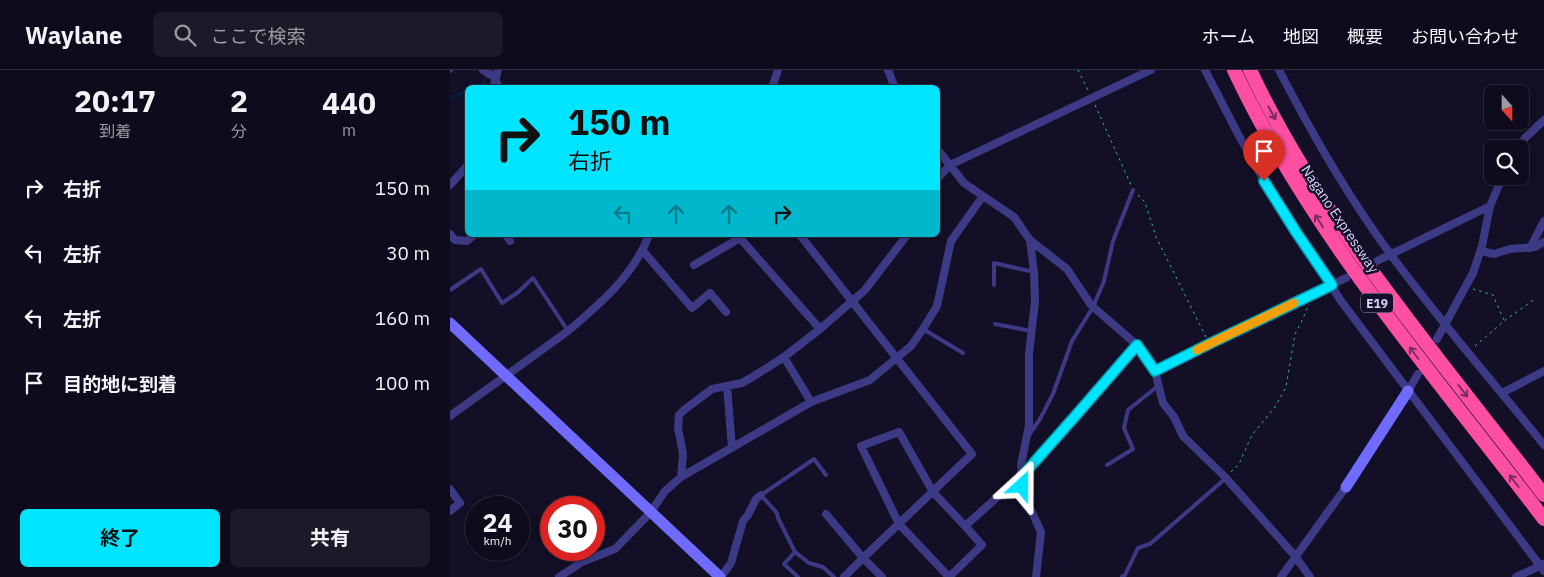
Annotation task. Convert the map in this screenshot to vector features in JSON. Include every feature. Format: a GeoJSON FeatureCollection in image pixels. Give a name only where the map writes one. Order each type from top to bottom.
{"type":"FeatureCollection","features":[{"type":"Feature","properties":{"kind":"highway","name":"Nagano Expressway"},"geometry":{"type":"LineString","coordinates":[[1234,70],[1284,163],[1347,262],[1427,370],[1544,519]]}},
{"type":"Feature","properties":{"kind":"highway","name":"Nagano Expressway"},"geometry":{"type":"LineString","coordinates":[[1250,70],[1263,97],[1310,180],[1359,254],[1438,360],[1544,495]]}},
{"type":"Feature","properties":{"kind":"street"},"geometry":{"type":"LineString","coordinates":[[483,70],[497,74]]}},
{"type":"Feature","properties":{"kind":"street"},"geometry":{"type":"LineString","coordinates":[[773,85],[778,70]]}},
{"type":"Feature","properties":{"kind":"street"},"geometry":{"type":"LineString","coordinates":[[888,70],[894,85]]}},
{"type":"Feature","properties":{"kind":"street"},"geometry":{"type":"LineString","coordinates":[[940,176],[950,164],[1151,70]]}},
{"type":"Feature","properties":{"kind":"street"},"geometry":{"type":"LineString","coordinates":[[1205,70],[1238,136],[1271,193],[1341,301],[1543,567],[1516,577]]}},
{"type":"Feature","properties":{"kind":"street"},"geometry":{"type":"LineString","coordinates":[[1279,70],[1322,151],[1347,192],[1390,254],[1444,325],[1544,446]]}},
{"type":"Feature","properties":{"kind":"street"},"geometry":{"type":"LineString","coordinates":[[1524,140],[1544,120]]}},
{"type":"Feature","properties":{"kind":"street"},"geometry":{"type":"LineString","coordinates":[[940,152],[964,183],[1014,218],[1030,240],[1067,269],[1093,307],[1137,345],[1155,371],[1163,403],[1174,417],[1183,436],[1226,478],[1295,556],[1310,577]]}},
{"type":"Feature","properties":{"kind":"street"},"geometry":{"type":"LineString","coordinates":[[450,185],[465,168]]}},
{"type":"Feature","properties":{"kind":"street"},"geometry":{"type":"LineString","coordinates":[[1437,339],[1473,272],[1480,251],[1490,206],[1499,185]]}},
{"type":"Feature","properties":{"kind":"street"},"geometry":{"type":"LineString","coordinates":[[561,576],[582,562],[615,549],[650,513],[665,491],[681,477],[811,402],[870,380],[911,346],[937,306],[951,241],[984,196]]}},
{"type":"Feature","properties":{"kind":"street"},"geometry":{"type":"LineString","coordinates":[[1377,261],[1490,206]]}},
{"type":"Feature","properties":{"kind":"street"},"geometry":{"type":"LineString","coordinates":[[1530,248],[1544,221]]}},
{"type":"Feature","properties":{"kind":"street"},"geometry":{"type":"LineString","coordinates":[[450,234],[455,240],[467,241],[472,237]]}},
{"type":"Feature","properties":{"kind":"street"},"geometry":{"type":"LineString","coordinates":[[450,416],[568,332],[620,282],[642,251],[647,237]]}},
{"type":"Feature","properties":{"kind":"street"},"geometry":{"type":"LineString","coordinates":[[694,265],[739,237]]}},
{"type":"Feature","properties":{"kind":"street"},"geometry":{"type":"LineString","coordinates":[[742,237],[820,329]]}},
{"type":"Feature","properties":{"kind":"street"},"geometry":{"type":"LineString","coordinates":[[803,237],[972,454],[844,577]]}},
{"type":"Feature","properties":{"kind":"street"},"geometry":{"type":"LineString","coordinates":[[681,477],[683,454],[678,428],[679,415],[712,389],[742,383],[784,357],[820,329],[866,290],[906,237]]}},
{"type":"Feature","properties":{"kind":"street"},"geometry":{"type":"LineString","coordinates":[[1030,240],[1035,301],[1028,373],[1029,425],[1021,465],[1022,486],[1041,532],[1036,577]]}},
{"type":"Feature","properties":{"kind":"street"},"geometry":{"type":"LineString","coordinates":[[1480,251],[1494,254],[1510,249],[1535,247],[1544,242]]}},
{"type":"Feature","properties":{"kind":"street"},"geometry":{"type":"LineString","coordinates":[[642,251],[692,308],[710,293],[726,312]]}},
{"type":"Feature","properties":{"kind":"street"},"geometry":{"type":"LineString","coordinates":[[1155,371],[1346,278]]}},
{"type":"Feature","properties":{"kind":"street"},"geometry":{"type":"LineString","coordinates":[[450,323],[720,577],[731,563],[743,521],[760,495]]}},
{"type":"Feature","properties":{"kind":"street"},"geometry":{"type":"LineString","coordinates":[[965,526],[1022,476],[1137,345]]}},
{"type":"Feature","properties":{"kind":"street"},"geometry":{"type":"LineString","coordinates":[[784,357],[811,402]]}},
{"type":"Feature","properties":{"kind":"street"},"geometry":{"type":"LineString","coordinates":[[1502,393],[1544,371]]}},
{"type":"Feature","properties":{"kind":"street"},"geometry":{"type":"LineString","coordinates":[[1281,577],[1346,487],[1418,374]]}},
{"type":"Feature","properties":{"kind":"street"},"geometry":{"type":"LineString","coordinates":[[727,386],[732,448]]}},
{"type":"Feature","properties":{"kind":"street"},"geometry":{"type":"LineString","coordinates":[[899,432],[933,492],[982,545],[949,577],[899,524],[861,446],[899,432]]}},
{"type":"Feature","properties":{"kind":"street"},"geometry":{"type":"LineString","coordinates":[[450,490],[460,503],[450,511]]}},
{"type":"Feature","properties":{"kind":"street"},"geometry":{"type":"LineString","coordinates":[[826,514],[863,558],[882,577]]}},
{"type":"Feature","properties":{"kind":"lane"},"geometry":{"type":"LineString","coordinates":[[1026,439],[1040,419],[1053,394],[1072,341],[1093,307],[1104,281],[1113,241],[1133,190]]}},
{"type":"Feature","properties":{"kind":"lane"},"geometry":{"type":"LineString","coordinates":[[994,285],[994,263],[1034,272]]}},
{"type":"Feature","properties":{"kind":"lane"},"geometry":{"type":"LineString","coordinates":[[450,290],[480,269],[502,303],[517,294],[533,278],[568,332]]}},
{"type":"Feature","properties":{"kind":"lane"},"geometry":{"type":"LineString","coordinates":[[996,324],[1031,331]]}},
{"type":"Feature","properties":{"kind":"lane"},"geometry":{"type":"LineString","coordinates":[[923,329],[963,353]]}},
{"type":"Feature","properties":{"kind":"lane"},"geometry":{"type":"LineString","coordinates":[[1108,465],[1133,449],[1124,428],[1128,410],[1158,386]]}},
{"type":"Feature","properties":{"kind":"lane"},"geometry":{"type":"LineString","coordinates":[[826,476],[814,459],[760,495],[777,513],[795,552],[808,563],[823,567],[834,577]]}},
{"type":"Feature","properties":{"kind":"lane"},"geometry":{"type":"LineString","coordinates":[[1122,577],[1125,575],[1138,548],[1150,544],[1226,478]]}},
{"type":"Feature","properties":{"kind":"lane"},"geometry":{"type":"LineString","coordinates":[[795,552],[784,564],[798,577]]}},
{"type":"Feature","properties":{"kind":"path"},"geometry":{"type":"LineString","coordinates":[[1078,70],[1133,190],[1145,202],[1156,237],[1209,344]]}},
{"type":"Feature","properties":{"kind":"path"},"geometry":{"type":"LineString","coordinates":[[1465,286],[1493,294],[1504,321]]}},
{"type":"Feature","properties":{"kind":"path"},"geometry":{"type":"LineString","coordinates":[[1226,478],[1238,464],[1252,435],[1275,407],[1286,387],[1295,334],[1302,323],[1310,296]]}},
{"type":"Feature","properties":{"kind":"path"},"geometry":{"type":"LineString","coordinates":[[1468,352],[1504,321],[1535,299]]}},
{"type":"Feature","properties":{"kind":"waterway"},"geometry":{"type":"LineString","coordinates":[[480,85],[485,81],[491,70]]}},
{"type":"Feature","properties":{"kind":"waterway"},"geometry":{"type":"LineString","coordinates":[[450,98],[465,92]]}},
{"type":"Feature","properties":{"kind":"slow traffic"},"geometry":{"type":"LineString","coordinates":[[1197,350],[1294,303]]}},
{"type":"Feature","properties":{"kind":"route"},"geometry":{"type":"LineString","coordinates":[[1022,486],[1022,476],[1137,345],[1155,371],[1332,285],[1264,181]]}}]}
